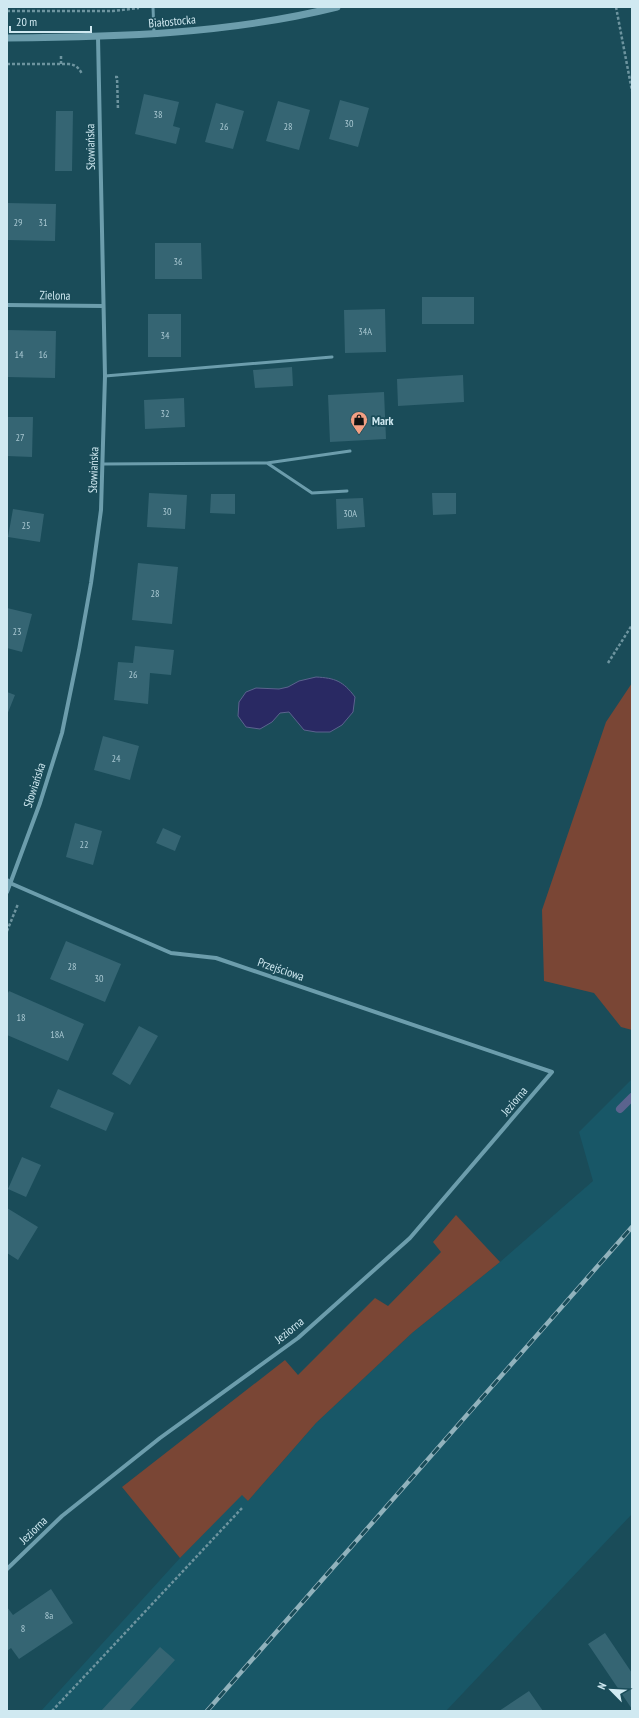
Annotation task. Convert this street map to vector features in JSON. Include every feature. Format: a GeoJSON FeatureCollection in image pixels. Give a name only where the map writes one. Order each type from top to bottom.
{"type":"FeatureCollection","features":[{"type":"Feature","properties":{"kind":"street","name":"Białostocka"},"geometry":{"type":"LineString","coordinates":[[7,38],[98,37],[237,27],[337,7]]}},
{"type":"Feature","properties":{"kind":"street","name":"Słowiańska"},"geometry":{"type":"LineString","coordinates":[[7,892],[9,881],[40,803],[62,733],[91,582],[101,510],[104,464],[105,376],[98,37]]}},
{"type":"Feature","properties":{"kind":"street","name":"Zielona"},"geometry":{"type":"LineString","coordinates":[[7,305],[103,306]]}},
{"type":"Feature","properties":{"kind":"street","name":"Przejściowa"},"geometry":{"type":"LineString","coordinates":[[9,881],[24,889],[171,953],[216,958],[552,1072]]}},
{"type":"Feature","properties":{"kind":"street","name":"Jeziorna"},"geometry":{"type":"LineString","coordinates":[[7,1569],[62,1516],[160,1438],[298,1338],[410,1238],[552,1072]]}},
{"type":"Feature","properties":{"kind":"lane"},"geometry":{"type":"LineString","coordinates":[[153,7],[154,34]]}},
{"type":"Feature","properties":{"kind":"lane"},"geometry":{"type":"LineString","coordinates":[[105,376],[332,357]]}},
{"type":"Feature","properties":{"kind":"lane"},"geometry":{"type":"LineString","coordinates":[[104,464],[267,463],[350,451]]}},
{"type":"Feature","properties":{"kind":"lane"},"geometry":{"type":"LineString","coordinates":[[267,463],[312,493],[346,492]]}},
{"type":"Feature","properties":{"kind":"path"},"geometry":{"type":"LineString","coordinates":[[7,12],[113,11],[145,7]]}},
{"type":"Feature","properties":{"kind":"path"},"geometry":{"type":"LineString","coordinates":[[616,7],[632,91]]}},
{"type":"Feature","properties":{"kind":"path"},"geometry":{"type":"LineString","coordinates":[[7,64],[74,65],[79,68],[84,76]]}},
{"type":"Feature","properties":{"kind":"path"},"geometry":{"type":"LineString","coordinates":[[608,663],[632,625]]}},
{"type":"Feature","properties":{"kind":"path"},"geometry":{"type":"LineString","coordinates":[[7,931],[24,889]]}},
{"type":"Feature","properties":{"kind":"path"},"geometry":{"type":"LineString","coordinates":[[52,1711],[243,1507]]}},
{"type":"Feature","properties":{"kind":"shaded area"},"geometry":{"type":"Polygon","coordinates":[[[316,677],[338,681],[347,687],[355,697],[353,712],[342,725],[330,732],[304,730],[289,712],[280,713],[272,722],[260,729],[246,727],[238,716],[239,702],[246,692],[256,688],[279,689],[288,687],[299,681],[316,677]]]}},
{"type":"Feature","properties":{"kind":"shaded area"},"geometry":{"type":"Polygon","coordinates":[[[632,683],[632,1030],[621,1027],[594,993],[544,981],[542,910],[606,722],[632,683]]]}},
{"type":"Feature","properties":{"kind":"shaded area"},"geometry":{"type":"Polygon","coordinates":[[[632,1079],[632,1514],[446,1711],[41,1711],[180,1558],[242,1494],[248,1501],[316,1423],[412,1333],[500,1262],[593,1181],[579,1132],[632,1079]]]}},
{"type":"Feature","properties":{"kind":"shaded area"},"geometry":{"type":"Polygon","coordinates":[[[456,1215],[500,1262],[412,1333],[316,1423],[248,1501],[242,1495],[180,1558],[122,1487],[285,1360],[298,1375],[375,1298],[388,1306],[441,1252],[433,1242],[456,1215]]]}},
{"type":"Feature","properties":{"kind":"building"},"geometry":{"type":"Polygon","coordinates":[[[144,94],[179,102],[173,126],[180,128],[176,144],[135,134],[144,94]]]}},
{"type":"Feature","properties":{"kind":"building"},"geometry":{"type":"Polygon","coordinates":[[[340,100],[369,108],[358,147],[329,139],[340,100]]]}},
{"type":"Feature","properties":{"kind":"building"},"geometry":{"type":"Polygon","coordinates":[[[278,101],[310,110],[299,150],[266,141],[278,101]]]}},
{"type":"Feature","properties":{"kind":"building"},"geometry":{"type":"Polygon","coordinates":[[[216,103],[244,111],[233,149],[205,142],[216,103]]]}},
{"type":"Feature","properties":{"kind":"building"},"geometry":{"type":"Polygon","coordinates":[[[56,111],[73,111],[72,171],[55,171],[56,111]]]}},
{"type":"Feature","properties":{"kind":"building"},"geometry":{"type":"Polygon","coordinates":[[[7,203],[56,204],[55,241],[7,240],[7,203]]]}},
{"type":"Feature","properties":{"kind":"building"},"geometry":{"type":"Polygon","coordinates":[[[155,243],[201,243],[202,279],[155,279],[155,243]]]}},
{"type":"Feature","properties":{"kind":"building"},"geometry":{"type":"Polygon","coordinates":[[[422,297],[474,297],[474,324],[422,324],[422,297]]]}},
{"type":"Feature","properties":{"kind":"building"},"geometry":{"type":"Polygon","coordinates":[[[385,309],[386,352],[345,353],[344,310],[385,309]]]}},
{"type":"Feature","properties":{"kind":"building"},"geometry":{"type":"Polygon","coordinates":[[[148,314],[181,314],[181,357],[148,357],[148,314]]]}},
{"type":"Feature","properties":{"kind":"building"},"geometry":{"type":"Polygon","coordinates":[[[7,330],[56,331],[55,378],[7,377],[7,330]]]}},
{"type":"Feature","properties":{"kind":"building"},"geometry":{"type":"Polygon","coordinates":[[[292,367],[293,386],[255,388],[253,370],[292,367]]]}},
{"type":"Feature","properties":{"kind":"building"},"geometry":{"type":"Polygon","coordinates":[[[463,375],[464,402],[398,406],[397,379],[463,375]]]}},
{"type":"Feature","properties":{"kind":"building"},"geometry":{"type":"Polygon","coordinates":[[[384,392],[386,439],[330,442],[328,395],[384,392]]]}},
{"type":"Feature","properties":{"kind":"building"},"geometry":{"type":"Polygon","coordinates":[[[184,398],[185,427],[145,429],[144,400],[184,398]]]}},
{"type":"Feature","properties":{"kind":"building"},"geometry":{"type":"Polygon","coordinates":[[[7,417],[33,417],[32,457],[7,456],[7,417]]]}},
{"type":"Feature","properties":{"kind":"building"},"geometry":{"type":"Polygon","coordinates":[[[149,493],[187,495],[185,529],[147,527],[149,493]]]}},
{"type":"Feature","properties":{"kind":"building"},"geometry":{"type":"Polygon","coordinates":[[[432,493],[456,493],[456,514],[433,515],[432,493]]]}},
{"type":"Feature","properties":{"kind":"building"},"geometry":{"type":"Polygon","coordinates":[[[211,494],[235,494],[235,514],[210,513],[211,494]]]}},
{"type":"Feature","properties":{"kind":"building"},"geometry":{"type":"Polygon","coordinates":[[[363,498],[365,527],[337,529],[336,499],[363,498]]]}},
{"type":"Feature","properties":{"kind":"building"},"geometry":{"type":"Polygon","coordinates":[[[13,509],[44,514],[40,542],[8,537],[13,509]]]}},
{"type":"Feature","properties":{"kind":"building"},"geometry":{"type":"Polygon","coordinates":[[[138,563],[178,567],[172,624],[132,620],[138,563]]]}},
{"type":"Feature","properties":{"kind":"building"},"geometry":{"type":"Polygon","coordinates":[[[7,608],[32,614],[22,652],[7,648],[7,608]]]}},
{"type":"Feature","properties":{"kind":"building"},"geometry":{"type":"Polygon","coordinates":[[[135,646],[174,650],[171,675],[150,673],[148,704],[114,700],[118,662],[133,663],[135,646]]]}},
{"type":"Feature","properties":{"kind":"building"},"geometry":{"type":"Polygon","coordinates":[[[7,692],[15,695],[7,715],[7,692]]]}},
{"type":"Feature","properties":{"kind":"building"},"geometry":{"type":"Polygon","coordinates":[[[103,736],[139,746],[130,780],[94,770],[103,736]]]}},
{"type":"Feature","properties":{"kind":"building"},"geometry":{"type":"Polygon","coordinates":[[[75,823],[102,831],[93,865],[66,857],[75,823]]]}},
{"type":"Feature","properties":{"kind":"building"},"geometry":{"type":"Polygon","coordinates":[[[163,828],[181,836],[175,851],[156,843],[163,828]]]}},
{"type":"Feature","properties":{"kind":"building"},"geometry":{"type":"Polygon","coordinates":[[[66,941],[121,964],[105,1002],[50,979],[66,941]]]}},
{"type":"Feature","properties":{"kind":"building"},"geometry":{"type":"Polygon","coordinates":[[[9,991],[84,1024],[68,1061],[7,1035],[7,995],[9,991]]]}},
{"type":"Feature","properties":{"kind":"building"},"geometry":{"type":"Polygon","coordinates":[[[139,1026],[158,1036],[130,1085],[112,1074],[139,1026]]]}},
{"type":"Feature","properties":{"kind":"building"},"geometry":{"type":"Polygon","coordinates":[[[58,1089],[114,1113],[106,1131],[50,1107],[58,1089]]]}},
{"type":"Feature","properties":{"kind":"building"},"geometry":{"type":"Polygon","coordinates":[[[22,1157],[41,1165],[26,1197],[8,1189],[22,1157]]]}},
{"type":"Feature","properties":{"kind":"building"},"geometry":{"type":"Polygon","coordinates":[[[7,1208],[38,1227],[18,1260],[7,1253],[7,1208]]]}},
{"type":"Feature","properties":{"kind":"building"},"geometry":{"type":"Polygon","coordinates":[[[51,1589],[73,1623],[19,1659],[11,1648],[7,1651],[7,1607],[13,1615],[51,1589]]]}},
{"type":"Feature","properties":{"kind":"building"},"geometry":{"type":"Polygon","coordinates":[[[605,1633],[632,1673],[632,1709],[588,1644],[605,1633]]]}},
{"type":"Feature","properties":{"kind":"building"},"geometry":{"type":"Polygon","coordinates":[[[160,1647],[175,1660],[129,1711],[101,1711],[160,1647]]]}},
{"type":"Feature","properties":{"kind":"building"},"geometry":{"type":"Polygon","coordinates":[[[529,1691],[543,1711],[499,1711],[529,1691]]]}},
{"type":"Feature","properties":{"kind":"waterway"},"geometry":{"type":"LineString","coordinates":[[620,1109],[632,1097]]}},
{"type":"Feature","properties":{"kind":"railway"},"geometry":{"type":"LineString","coordinates":[[207,1711],[632,1227]]}},
{"type":"Feature","properties":{"kind":"place","name":"Mark"},"geometry":{"type":"Point","coordinates":[359,435]}}]}
